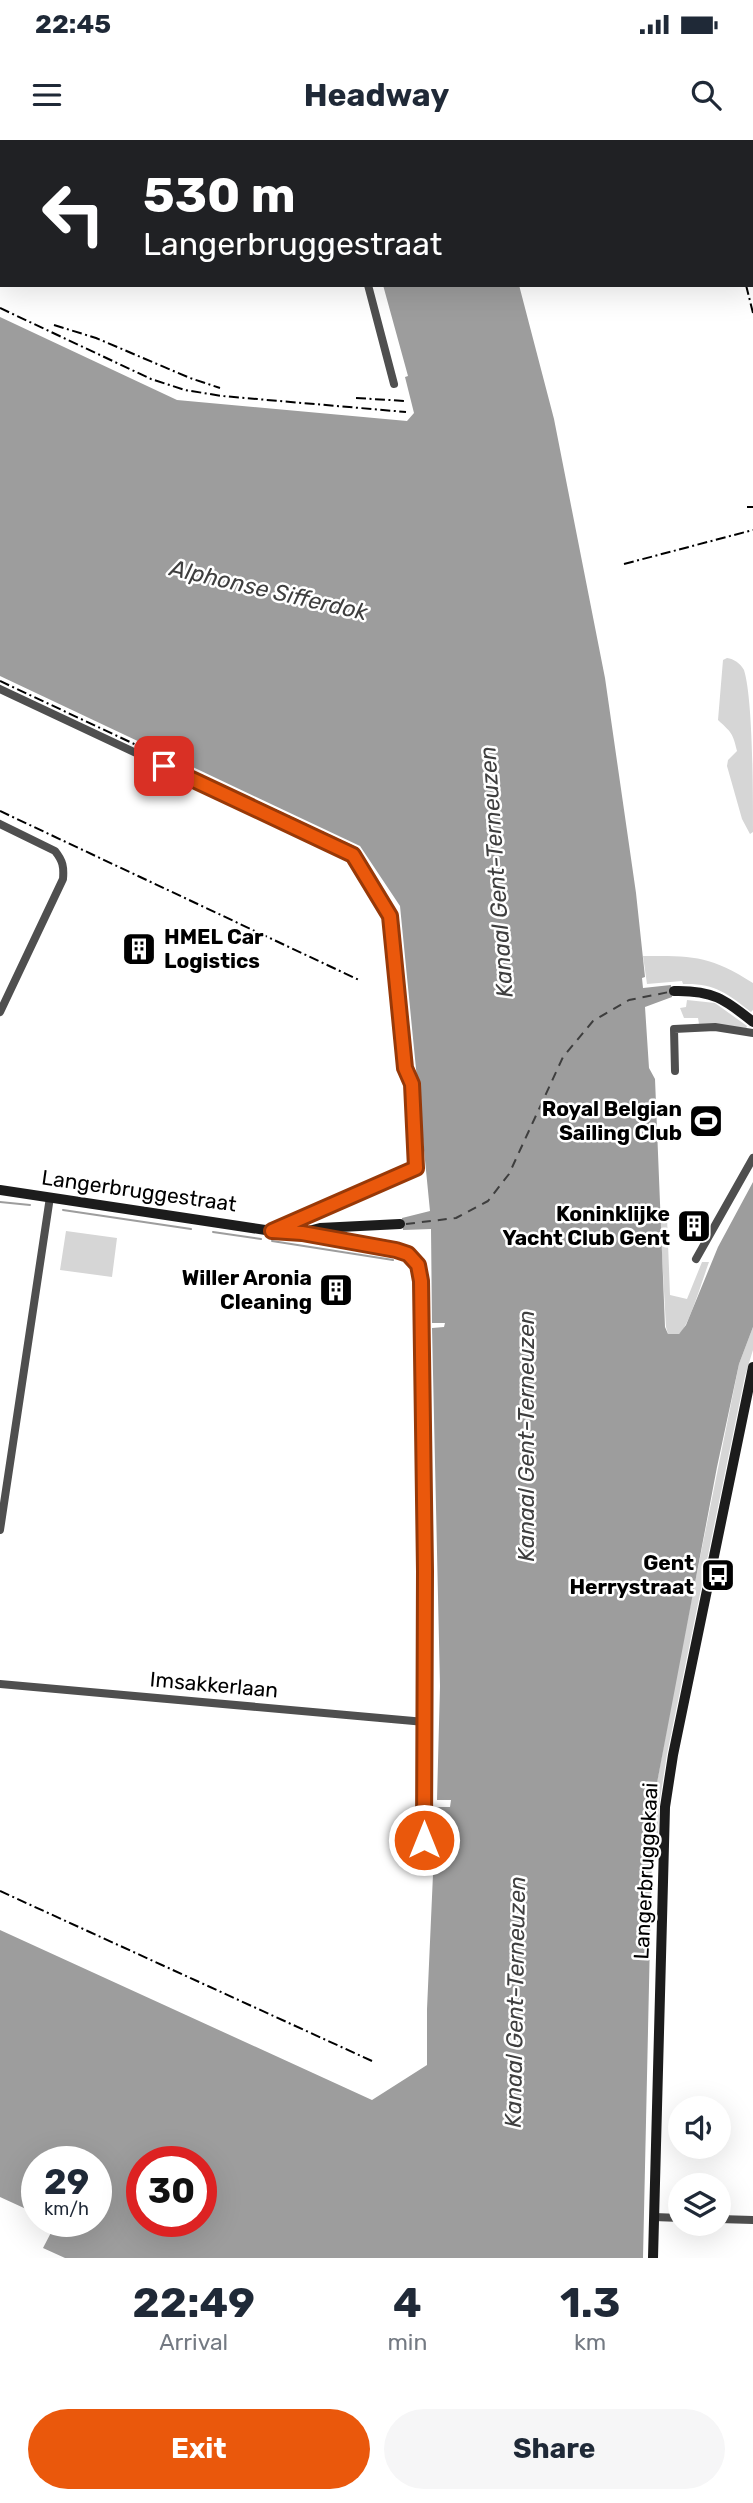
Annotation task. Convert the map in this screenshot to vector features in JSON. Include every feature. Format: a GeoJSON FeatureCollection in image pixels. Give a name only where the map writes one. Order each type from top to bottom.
{"type":"FeatureCollection","features":[{"type":"Feature","properties":{"kind":"main road"},"geometry":{"type":"LineString","coordinates":[[674,991],[706,992],[719,997],[753,1022]]}},
{"type":"Feature","properties":{"kind":"main road","name":"Langerbruggestraat"},"geometry":{"type":"LineString","coordinates":[[0,1190],[272,1231],[302,1233]]}},
{"type":"Feature","properties":{"kind":"main road"},"geometry":{"type":"LineString","coordinates":[[302,1233],[320,1228],[400,1224]]}},
{"type":"Feature","properties":{"kind":"main road","name":"Langerbruggekaai"},"geometry":{"type":"LineString","coordinates":[[653,2258],[665,1807],[753,1367]]}},
{"type":"Feature","properties":{"kind":"street"},"geometry":{"type":"LineString","coordinates":[[369,287],[394,384]]}},
{"type":"Feature","properties":{"kind":"street"},"geometry":{"type":"LineString","coordinates":[[0,689],[353,855],[390,916],[405,1068],[412,1084],[416,1168],[272,1231]]}},
{"type":"Feature","properties":{"kind":"street"},"geometry":{"type":"LineString","coordinates":[[0,824],[55,851],[64,869],[62,879],[0,1012]]}},
{"type":"Feature","properties":{"kind":"street"},"geometry":{"type":"LineString","coordinates":[[675,1071],[674,1029],[715,1027],[753,1033]]}},
{"type":"Feature","properties":{"kind":"street"},"geometry":{"type":"LineString","coordinates":[[696,1259],[753,1158]]}},
{"type":"Feature","properties":{"kind":"street"},"geometry":{"type":"LineString","coordinates":[[0,1530],[50,1197]]}},
{"type":"Feature","properties":{"kind":"street","name":"Langerbruggestraat"},"geometry":{"type":"LineString","coordinates":[[302,1233],[396,1250],[408,1254],[418,1265],[421,1295],[425,1558],[424,1840]]}},
{"type":"Feature","properties":{"kind":"street","name":"Imsakkerlaan"},"geometry":{"type":"LineString","coordinates":[[0,1684],[425,1722]]}},
{"type":"Feature","properties":{"kind":"street"},"geometry":{"type":"LineString","coordinates":[[654,2217],[668,2218]]}},
{"type":"Feature","properties":{"kind":"street"},"geometry":{"type":"LineString","coordinates":[[731,2219],[753,2220]]}},
{"type":"Feature","properties":{"kind":"shaded area"},"geometry":{"type":"Polygon","coordinates":[[[727,658],[737,662],[744,670],[747,684],[753,772],[753,832],[750,834],[742,819],[727,766],[728,760],[737,751],[736,745],[731,733],[718,720],[723,660],[727,658]]]}},
{"type":"Feature","properties":{"kind":"shaded area"},"geometry":{"type":"Polygon","coordinates":[[[643,956],[688,957],[724,967],[753,983],[753,1010],[751,1012],[712,987],[683,984],[682,981],[647,984],[643,956]]]}},
{"type":"Feature","properties":{"kind":"shaded area"},"geometry":{"type":"Polygon","coordinates":[[[687,1000],[715,1003],[747,1026],[746,1029],[699,1024],[698,1018],[684,1018],[680,1008],[686,1007],[687,1000]]]}},
{"type":"Feature","properties":{"kind":"shaded area"},"geometry":{"type":"Polygon","coordinates":[[[667,1217],[670,1295],[687,1299],[702,1262],[709,1262],[687,1322],[683,1330],[675,1336],[668,1334],[666,1327],[660,1218],[667,1217]]]}},
{"type":"Feature","properties":{"kind":"shaded area"},"geometry":{"type":"Polygon","coordinates":[[[66,1231],[117,1238],[112,1277],[60,1270],[66,1231]]]}},
{"type":"Feature","properties":{"kind":"shaded area"},"geometry":{"type":"Polygon","coordinates":[[[753,1327],[753,1350],[745,1376],[667,1754],[659,1806],[658,1851],[651,1853],[653,1804],[679,1662],[739,1364],[753,1327]]]}},
{"type":"Feature","properties":{"kind":"water"},"geometry":{"type":"Polygon","coordinates":[[[384,287],[520,287],[554,419],[605,678],[636,893],[645,977],[642,978],[643,988],[671,985],[672,997],[645,1007],[649,1068],[655,1079],[665,1327],[668,1334],[679,1334],[686,1325],[718,1247],[753,1182],[753,1327],[739,1364],[717,1467],[653,1804],[643,2258],[65,2258],[43,2248],[49,2237],[112,2237],[112,2146],[21,2146],[21,2207],[0,2197],[0,1930],[372,2100],[427,2065],[436,1807],[450,1807],[451,1800],[437,1800],[440,1686],[432,1328],[444,1327],[445,1323],[432,1323],[431,1229],[403,1230],[402,1218],[430,1211],[400,906],[360,846],[0,676],[0,317],[177,400],[407,421],[414,413],[405,377],[408,376],[384,287]]]}},
{"type":"Feature","properties":{"kind":"waterway"},"geometry":{"type":"LineString","coordinates":[[0,1202],[30,1205]]}},
{"type":"Feature","properties":{"kind":"waterway"},"geometry":{"type":"LineString","coordinates":[[63,1210],[191,1229]]}},
{"type":"Feature","properties":{"kind":"waterway"},"geometry":{"type":"LineString","coordinates":[[213,1232],[261,1239]]}},
{"type":"Feature","properties":{"kind":"waterway"},"geometry":{"type":"LineString","coordinates":[[272,1241],[393,1260]]}},
{"type":"Feature","properties":{"kind":"ferry route"},"geometry":{"type":"LineString","coordinates":[[406,1224],[456,1218],[488,1201],[509,1174],[563,1057],[593,1021],[629,1000],[669,992]]}},
{"type":"Feature","properties":{"kind":"railway"},"geometry":{"type":"LineString","coordinates":[[746,287],[753,313]]}},
{"type":"Feature","properties":{"kind":"railway"},"geometry":{"type":"LineString","coordinates":[[0,308],[151,379],[185,390],[222,396],[406,412]]}},
{"type":"Feature","properties":{"kind":"railway"},"geometry":{"type":"LineString","coordinates":[[54,325],[96,338],[220,388]]}},
{"type":"Feature","properties":{"kind":"railway"},"geometry":{"type":"LineString","coordinates":[[356,398],[405,401]]}},
{"type":"Feature","properties":{"kind":"railway"},"geometry":{"type":"LineString","coordinates":[[747,507],[753,507]]}},
{"type":"Feature","properties":{"kind":"railway"},"geometry":{"type":"LineString","coordinates":[[624,564],[753,530]]}},
{"type":"Feature","properties":{"kind":"railway"},"geometry":{"type":"LineString","coordinates":[[0,681],[358,849]]}},
{"type":"Feature","properties":{"kind":"railway"},"geometry":{"type":"LineString","coordinates":[[0,811],[359,980]]}},
{"type":"Feature","properties":{"kind":"railway"},"geometry":{"type":"LineString","coordinates":[[0,1891],[372,2061]]}},
{"type":"Feature","properties":{"kind":"place","name":"HMEL Car Logistics"},"geometry":{"type":"Point","coordinates":[139,949]}},
{"type":"Feature","properties":{"kind":"place","name":"Royal Belgian Sailing Club"},"geometry":{"type":"Point","coordinates":[706,1121]}},
{"type":"Feature","properties":{"kind":"place","name":"Koninklijke Yacht Club Gent"},"geometry":{"type":"Point","coordinates":[694,1226]}},
{"type":"Feature","properties":{"kind":"place","name":"Willer Aronia Cleaning"},"geometry":{"type":"Point","coordinates":[336,1290]}},
{"type":"Feature","properties":{"kind":"place","name":"Gent Herrystraat"},"geometry":{"type":"Point","coordinates":[718,1575]}},
{"type":"Feature","properties":{"kind":"route"},"geometry":{"type":"LineString","coordinates":[[164,766],[353,855],[390,916],[405,1068],[412,1084],[416,1168],[272,1231],[384,1246],[408,1254],[418,1265],[421,1281],[425,1571],[424,1840]]}},
{"type":"Feature","properties":{"kind":"water label","name":"Alphonse Sifferdok"},"geometry":{"type":"Point","coordinates":[269,590]}},
{"type":"Feature","properties":{"kind":"water label","name":"Kanaal Gent-Terneuzen"},"geometry":{"type":"Point","coordinates":[496,872]}},
{"type":"Feature","properties":{"kind":"water label","name":"Kanaal Gent-Terneuzen"},"geometry":{"type":"Point","coordinates":[526,1436]}},
{"type":"Feature","properties":{"kind":"water label","name":"Kanaal Gent-Terneuzen"},"geometry":{"type":"Point","coordinates":[515,2002]}}]}
